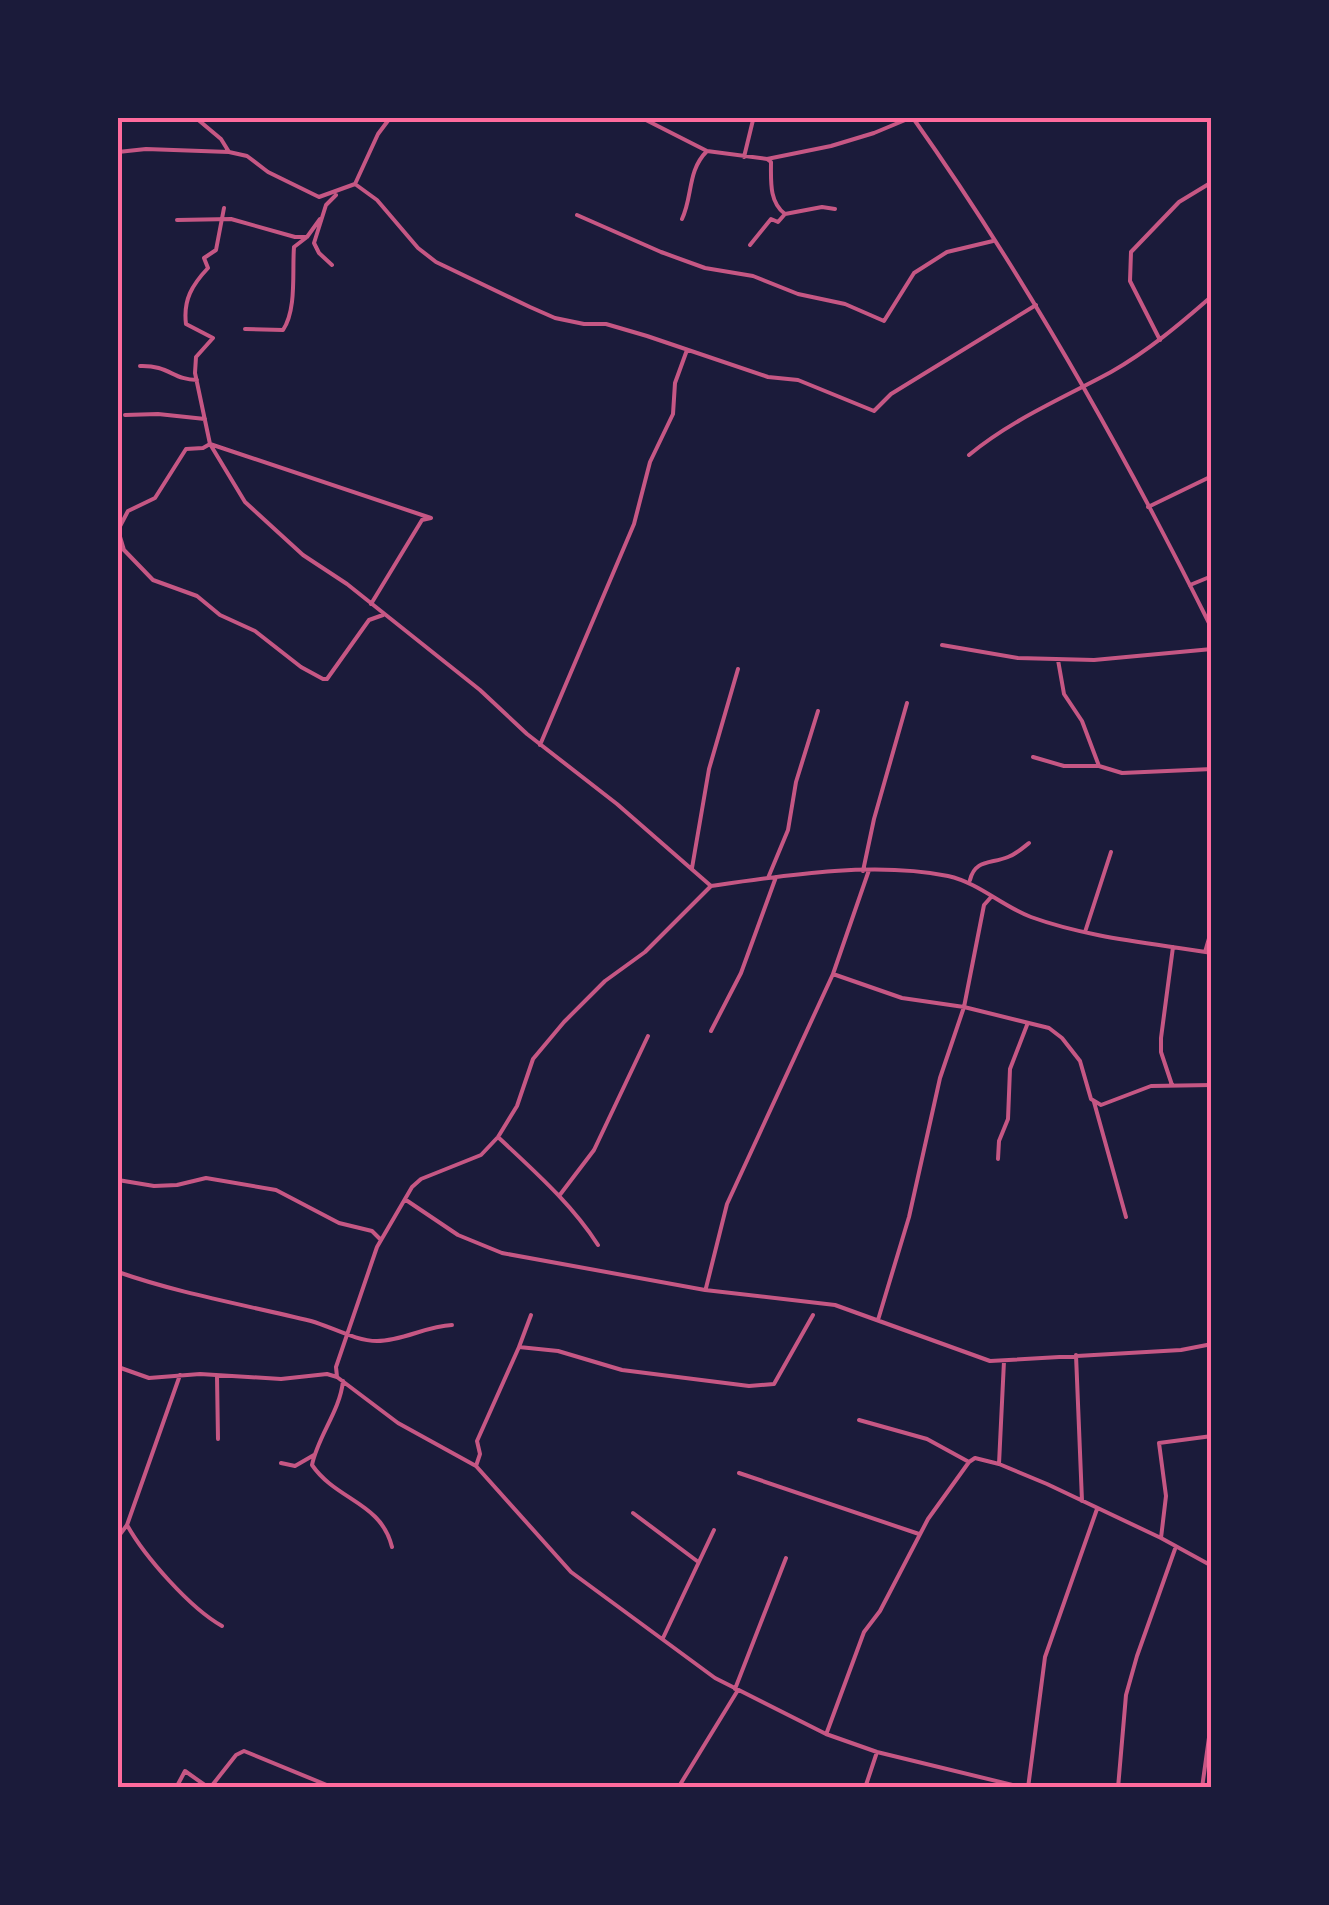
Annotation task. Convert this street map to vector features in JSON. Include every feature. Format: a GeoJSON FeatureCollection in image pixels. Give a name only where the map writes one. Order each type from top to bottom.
{"type":"FeatureCollection","features":[{"type":"Feature","properties":{"kind":"street"},"geometry":{"type":"LineString","coordinates":[[196,118],[221,138],[229,152]]}},
{"type":"Feature","properties":{"kind":"street"},"geometry":{"type":"LineString","coordinates":[[332,265],[314,243],[320,219],[326,204],[355,184],[378,134],[390,118]]}},
{"type":"Feature","properties":{"kind":"street"},"geometry":{"type":"LineString","coordinates":[[642,118],[707,151],[767,159],[831,146],[912,118],[1036,304],[1212,630]]}},
{"type":"Feature","properties":{"kind":"street"},"geometry":{"type":"LineString","coordinates":[[744,157],[752,120]]}},
{"type":"Feature","properties":{"kind":"street"},"geometry":{"type":"LineString","coordinates":[[118,152],[146,148],[229,152],[247,156],[268,172],[319,197],[340,192]]}},
{"type":"Feature","properties":{"kind":"street"},"geometry":{"type":"LineString","coordinates":[[682,219],[690,200],[696,164],[707,151]]}},
{"type":"Feature","properties":{"kind":"street"},"geometry":{"type":"LineString","coordinates":[[767,159],[771,162],[777,208],[785,214]]}},
{"type":"Feature","properties":{"kind":"street"},"geometry":{"type":"LineString","coordinates":[[1160,340],[1130,281],[1132,252],[1180,202],[1212,182]]}},
{"type":"Feature","properties":{"kind":"street"},"geometry":{"type":"LineString","coordinates":[[355,184],[377,200],[418,248],[436,262],[556,318],[606,324],[768,378],[798,380],[874,411],[891,394],[1036,304]]}},
{"type":"Feature","properties":{"kind":"street"},"geometry":{"type":"LineString","coordinates":[[771,219],[778,222],[785,214],[822,206],[835,209]]}},
{"type":"Feature","properties":{"kind":"street"},"geometry":{"type":"LineString","coordinates":[[224,208],[216,250],[204,258],[208,268],[192,288],[184,308],[186,324],[213,338],[196,357],[197,380],[210,444],[245,502],[303,555],[470,682],[711,886]]}},
{"type":"Feature","properties":{"kind":"street"},"geometry":{"type":"LineString","coordinates":[[750,245],[777,208]]}},
{"type":"Feature","properties":{"kind":"street"},"geometry":{"type":"LineString","coordinates":[[577,215],[705,268],[753,276],[798,294],[839,302],[884,321],[914,273],[947,252],[995,240]]}},
{"type":"Feature","properties":{"kind":"street"},"geometry":{"type":"LineString","coordinates":[[177,220],[222,218],[307,237]]}},
{"type":"Feature","properties":{"kind":"street"},"geometry":{"type":"LineString","coordinates":[[245,329],[283,330],[288,323],[294,247],[320,219]]}},
{"type":"Feature","properties":{"kind":"street"},"geometry":{"type":"LineString","coordinates":[[969,455],[989,438],[1160,340],[1212,296]]}},
{"type":"Feature","properties":{"kind":"street"},"geometry":{"type":"LineString","coordinates":[[540,744],[634,524],[650,462],[673,414],[675,383],[687,350]]}},
{"type":"Feature","properties":{"kind":"street"},"geometry":{"type":"LineString","coordinates":[[140,366],[157,365],[184,380],[197,380]]}},
{"type":"Feature","properties":{"kind":"street"},"geometry":{"type":"LineString","coordinates":[[125,415],[205,419]]}},
{"type":"Feature","properties":{"kind":"street"},"geometry":{"type":"LineString","coordinates":[[124,550],[118,530],[128,511],[156,498],[186,448],[210,444]]}},
{"type":"Feature","properties":{"kind":"street"},"geometry":{"type":"LineString","coordinates":[[210,444],[431,518],[422,520],[372,604]]}},
{"type":"Feature","properties":{"kind":"street"},"geometry":{"type":"LineString","coordinates":[[1148,507],[1212,476]]}},
{"type":"Feature","properties":{"kind":"street"},"geometry":{"type":"LineString","coordinates":[[118,547],[153,580],[197,596],[220,616],[255,631],[301,667],[327,680],[369,620],[384,614]]}},
{"type":"Feature","properties":{"kind":"street"},"geometry":{"type":"LineString","coordinates":[[1190,586],[1212,576]]}},
{"type":"Feature","properties":{"kind":"street"},"geometry":{"type":"LineString","coordinates":[[942,645],[1018,658],[1146,657],[1212,649]]}},
{"type":"Feature","properties":{"kind":"street"},"geometry":{"type":"LineString","coordinates":[[1058,658],[1064,694],[1082,721],[1098,766]]}},
{"type":"Feature","properties":{"kind":"street"},"geometry":{"type":"LineString","coordinates":[[692,868],[709,769],[738,669]]}},
{"type":"Feature","properties":{"kind":"street"},"geometry":{"type":"LineString","coordinates":[[705,1290],[727,1204],[832,974],[866,871],[874,819],[907,703]]}},
{"type":"Feature","properties":{"kind":"street"},"geometry":{"type":"LineString","coordinates":[[768,878],[788,830],[796,782],[818,711]]}},
{"type":"Feature","properties":{"kind":"street"},"geometry":{"type":"LineString","coordinates":[[1033,757],[1064,766],[1098,766],[1136,774],[1212,768]]}},
{"type":"Feature","properties":{"kind":"street"},"geometry":{"type":"LineString","coordinates":[[970,882],[972,870],[979,864],[1010,856],[1030,843]]}},
{"type":"Feature","properties":{"kind":"street"},"geometry":{"type":"LineString","coordinates":[[1085,932],[1112,852]]}},
{"type":"Feature","properties":{"kind":"street"},"geometry":{"type":"LineString","coordinates":[[337,1377],[336,1367],[381,1240],[404,1198],[422,1179],[482,1155],[518,1106],[534,1059],[564,1022],[605,981],[645,952],[711,886],[866,871],[931,874],[970,882],[1028,916],[1085,932],[1208,952],[1212,928]]}},
{"type":"Feature","properties":{"kind":"street"},"geometry":{"type":"LineString","coordinates":[[710,1030],[741,974],[776,877]]}},
{"type":"Feature","properties":{"kind":"street"},"geometry":{"type":"LineString","coordinates":[[878,1322],[909,1217],[940,1078],[964,1008],[984,906],[992,896]]}},
{"type":"Feature","properties":{"kind":"street"},"geometry":{"type":"LineString","coordinates":[[1172,1085],[1161,1052],[1161,1038],[1173,947]]}},
{"type":"Feature","properties":{"kind":"street"},"geometry":{"type":"LineString","coordinates":[[832,974],[902,998],[1049,1028],[1062,1038],[1080,1061],[1126,1216]]}},
{"type":"Feature","properties":{"kind":"street"},"geometry":{"type":"LineString","coordinates":[[998,1158],[998,1141],[1008,1119],[1010,1070],[1027,1025]]}},
{"type":"Feature","properties":{"kind":"street"},"geometry":{"type":"LineString","coordinates":[[559,1196],[594,1150],[648,1036]]}},
{"type":"Feature","properties":{"kind":"street"},"geometry":{"type":"LineString","coordinates":[[1094,1102],[1101,1105],[1151,1086],[1212,1085]]}},
{"type":"Feature","properties":{"kind":"street"},"geometry":{"type":"LineString","coordinates":[[498,1138],[585,1223],[598,1245]]}},
{"type":"Feature","properties":{"kind":"street"},"geometry":{"type":"LineString","coordinates":[[118,1180],[154,1186],[206,1178],[276,1190],[340,1223],[372,1231],[381,1240]]}},
{"type":"Feature","properties":{"kind":"street"},"geometry":{"type":"LineString","coordinates":[[404,1198],[458,1235],[502,1253],[705,1290],[835,1306],[990,1361],[1181,1350],[1212,1344]]}},
{"type":"Feature","properties":{"kind":"street"},"geometry":{"type":"LineString","coordinates":[[118,1272],[167,1288],[348,1332],[368,1341],[452,1325]]}},
{"type":"Feature","properties":{"kind":"street"},"geometry":{"type":"LineString","coordinates":[[476,1466],[480,1454],[477,1441],[531,1315]]}},
{"type":"Feature","properties":{"kind":"street"},"geometry":{"type":"LineString","coordinates":[[519,1348],[558,1352],[622,1370],[749,1386],[774,1384],[813,1315]]}},
{"type":"Feature","properties":{"kind":"street"},"geometry":{"type":"LineString","coordinates":[[1076,1356],[1082,1502]]}},
{"type":"Feature","properties":{"kind":"street"},"geometry":{"type":"LineString","coordinates":[[999,1464],[1004,1361]]}},
{"type":"Feature","properties":{"kind":"street"},"geometry":{"type":"LineString","coordinates":[[326,1374],[336,1367]]}},
{"type":"Feature","properties":{"kind":"street"},"geometry":{"type":"LineString","coordinates":[[118,1368],[141,1377],[337,1377],[398,1423],[476,1466],[552,1554],[662,1639],[736,1689],[826,1734],[877,1752],[1027,1788],[1046,1657],[1096,1509]]}},
{"type":"Feature","properties":{"kind":"street"},"geometry":{"type":"LineString","coordinates":[[118,1537],[126,1526],[180,1375]]}},
{"type":"Feature","properties":{"kind":"street"},"geometry":{"type":"LineString","coordinates":[[217,1376],[218,1438]]}},
{"type":"Feature","properties":{"kind":"street"},"geometry":{"type":"LineString","coordinates":[[343,1382],[342,1396],[312,1465],[336,1492],[377,1516],[392,1547]]}},
{"type":"Feature","properties":{"kind":"street"},"geometry":{"type":"LineString","coordinates":[[858,1420],[927,1439],[969,1462]]}},
{"type":"Feature","properties":{"kind":"street"},"geometry":{"type":"LineString","coordinates":[[1161,1538],[1166,1496],[1159,1443],[1212,1436]]}},
{"type":"Feature","properties":{"kind":"street"},"geometry":{"type":"LineString","coordinates":[[281,1463],[296,1466],[314,1456]]}},
{"type":"Feature","properties":{"kind":"street"},"geometry":{"type":"LineString","coordinates":[[826,1734],[864,1632],[880,1611],[919,1534],[975,1458],[999,1464],[1161,1538],[1212,1566]]}},
{"type":"Feature","properties":{"kind":"street"},"geometry":{"type":"LineString","coordinates":[[739,1473],[919,1534]]}},
{"type":"Feature","properties":{"kind":"street"},"geometry":{"type":"LineString","coordinates":[[633,1513],[698,1562]]}},
{"type":"Feature","properties":{"kind":"street"},"geometry":{"type":"LineString","coordinates":[[126,1526],[157,1567],[222,1626]]}},
{"type":"Feature","properties":{"kind":"street"},"geometry":{"type":"LineString","coordinates":[[662,1639],[714,1530]]}},
{"type":"Feature","properties":{"kind":"street"},"geometry":{"type":"LineString","coordinates":[[1118,1788],[1126,1696],[1136,1656],[1175,1549]]}},
{"type":"Feature","properties":{"kind":"street"},"geometry":{"type":"LineString","coordinates":[[678,1788],[736,1689],[786,1558]]}},
{"type":"Feature","properties":{"kind":"street"},"geometry":{"type":"LineString","coordinates":[[1202,1788],[1212,1716]]}},
{"type":"Feature","properties":{"kind":"street"},"geometry":{"type":"LineString","coordinates":[[176,1788],[185,1771],[209,1788],[236,1754],[244,1751],[334,1788]]}},
{"type":"Feature","properties":{"kind":"street"},"geometry":{"type":"LineString","coordinates":[[865,1788],[877,1752]]}},
{"type":"Feature","properties":{"kind":"street"},"geometry":{"type":"LineString","coordinates":[[435,1788],[464,1788]]}}]}
